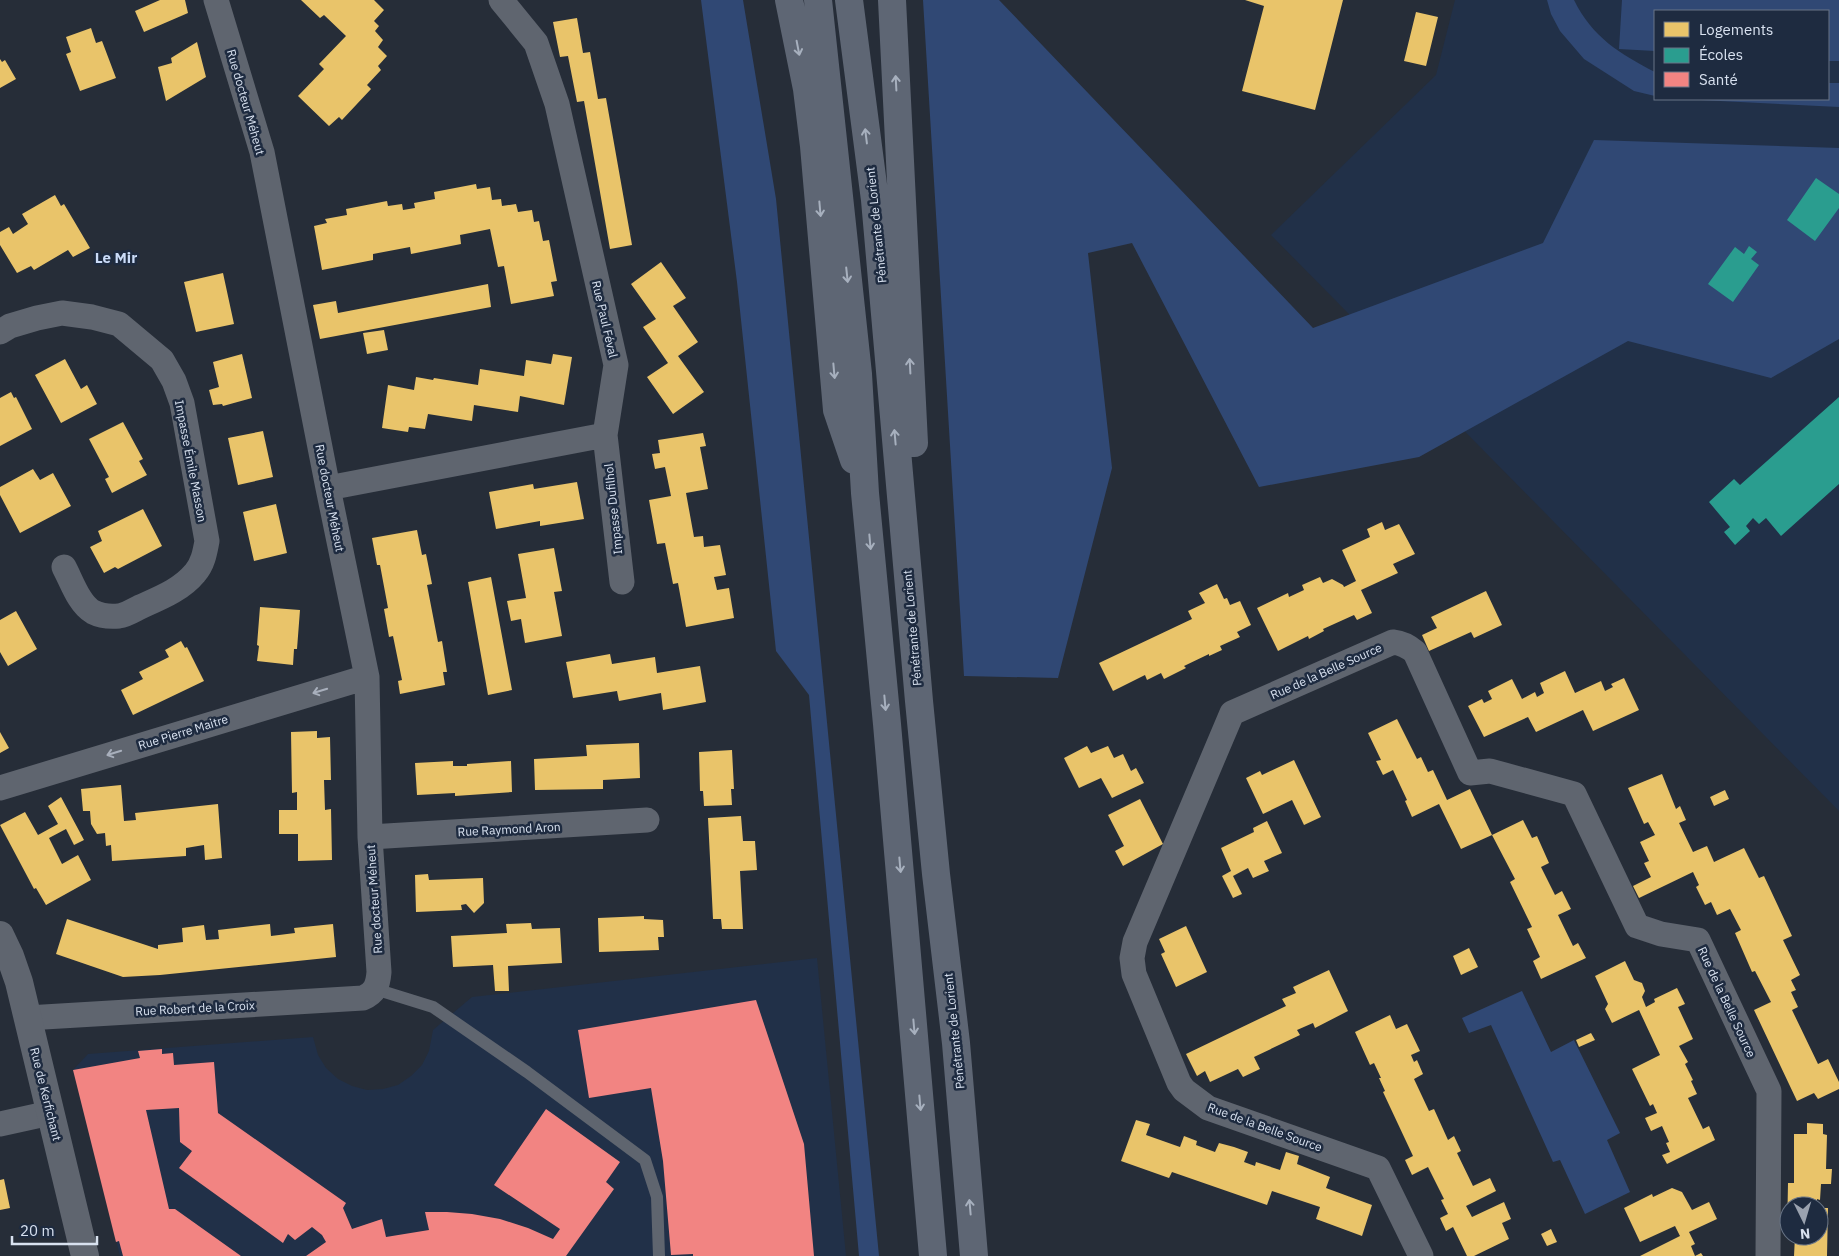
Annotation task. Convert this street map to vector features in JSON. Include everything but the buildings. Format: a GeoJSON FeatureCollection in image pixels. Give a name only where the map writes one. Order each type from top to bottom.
{"type":"FeatureCollection","features":[{"type":"Feature","properties":{"kind":"highway"},"geometry":{"type":"LineString","coordinates":[[788,0],[807,89],[814,146],[837,410],[865,493]]}},
{"type":"Feature","properties":{"kind":"highway"},"geometry":{"type":"LineString","coordinates":[[818,0],[858,374],[865,493],[891,763],[933,1256]]}},
{"type":"Feature","properties":{"kind":"highway","name":"Pénétrante de Lorient"},"geometry":{"type":"LineString","coordinates":[[849,0],[874,200],[920,711],[936,874],[956,1043],[974,1256]]}},
{"type":"Feature","properties":{"kind":"highway"},"geometry":{"type":"LineString","coordinates":[[892,0],[914,447],[948,873],[956,1043]]}},
{"type":"Feature","properties":{"kind":"street","name":"Rue docteur Méheut"},"geometry":{"type":"LineString","coordinates":[[216,0],[262,152],[367,677],[370,837],[379,972],[378,981],[369,993]]}},
{"type":"Feature","properties":{"kind":"street","name":"Rue Paul Féval"},"geometry":{"type":"LineString","coordinates":[[501,0],[536,43],[557,104],[616,366],[605,435]]}},
{"type":"Feature","properties":{"kind":"street","name":"Impasse Émile Masson"},"geometry":{"type":"LineString","coordinates":[[0,332],[10,326],[36,318],[62,314],[92,316],[119,324],[162,360],[174,380],[182,403],[207,541],[204,557],[197,571],[186,583],[172,592],[121,616],[111,617],[91,611],[84,604],[64,567]]}},
{"type":"Feature","properties":{"kind":"street"},"geometry":{"type":"LineString","coordinates":[[328,488],[605,435]]}},
{"type":"Feature","properties":{"kind":"street","name":"Impasse Dufilhol"},"geometry":{"type":"LineString","coordinates":[[605,435],[622,582]]}},
{"type":"Feature","properties":{"kind":"street","name":"Rue de la Belle Source"},"geometry":{"type":"LineString","coordinates":[[1421,1256],[1378,1168],[1208,1108],[1184,1090],[1179,1083],[1134,974],[1132,958],[1135,942],[1232,713],[1393,642],[1402,643],[1414,652],[1470,773],[1490,771],[1574,794],[1636,926],[1661,934],[1698,940],[1769,1090],[1768,1256]]}},
{"type":"Feature","properties":{"kind":"street","name":"Rue Pierre Maitre"},"geometry":{"type":"LineString","coordinates":[[0,788],[367,677]]}},
{"type":"Feature","properties":{"kind":"street","name":"Rue Raymond Aron"},"geometry":{"type":"LineString","coordinates":[[370,837],[647,820]]}},
{"type":"Feature","properties":{"kind":"street","name":"Rue de Kerfichant"},"geometry":{"type":"LineString","coordinates":[[3,949],[27,1018],[85,1256]]}},
{"type":"Feature","properties":{"kind":"street","name":"Rue Robert de la Croix"},"geometry":{"type":"LineString","coordinates":[[27,1018],[369,993]]}},
{"type":"Feature","properties":{"kind":"street"},"geometry":{"type":"LineString","coordinates":[[0,1124],[50,1113]]}},
{"type":"Feature","properties":{"kind":"lane"},"geometry":{"type":"LineString","coordinates":[[369,993],[433,1007],[527,1072],[645,1160],[658,1197],[659,1256]]}},
{"type":"Feature","properties":{"kind":"shaded area"},"geometry":{"type":"Polygon","coordinates":[[[701,0],[743,0],[776,199],[879,1256],[859,1256],[809,695],[776,651],[737,282],[701,0]]]}},
{"type":"Feature","properties":{"kind":"shaded area"},"geometry":{"type":"Polygon","coordinates":[[[923,0],[999,0],[1313,328],[1543,243],[1594,140],[1839,148],[1839,339],[1771,378],[1628,341],[1419,457],[1259,487],[1132,243],[1088,253],[1112,468],[1058,678],[964,676],[923,0]]]}},
{"type":"Feature","properties":{"kind":"shaded area"},"geometry":{"type":"Polygon","coordinates":[[[1455,0],[1839,0],[1839,811],[1271,235],[1436,75],[1455,0]]]}},
{"type":"Feature","properties":{"kind":"shaded area"},"geometry":{"type":"Polygon","coordinates":[[[1547,0],[1574,0],[1589,24],[1608,43],[1654,71],[1654,96],[1634,91],[1584,59],[1560,31],[1551,14],[1547,0]]]}},
{"type":"Feature","properties":{"kind":"shaded area"},"geometry":{"type":"Polygon","coordinates":[[[1622,0],[1839,0],[1839,61],[1829,61],[1829,10],[1654,10],[1654,51],[1619,49],[1622,0]]]}},
{"type":"Feature","properties":{"kind":"shaded area"},"geometry":{"type":"Polygon","coordinates":[[[1829,83],[1839,83],[1839,107],[1700,100],[1829,100],[1829,83]]]}},
{"type":"Feature","properties":{"kind":"shaded area"},"geometry":{"type":"Polygon","coordinates":[[[817,958],[846,1256],[120,1256],[73,1070],[88,1054],[313,1037],[318,1055],[326,1068],[338,1079],[352,1086],[367,1090],[383,1089],[398,1085],[422,1065],[429,1051],[433,1030],[472,997],[817,958]]]}},
{"type":"Feature","properties":{"kind":"shaded area"},"geometry":{"type":"Polygon","coordinates":[[[1522,991],[1551,1052],[1574,1040],[1620,1133],[1607,1140],[1630,1192],[1585,1214],[1560,1160],[1553,1162],[1491,1025],[1469,1033],[1462,1018],[1522,991]]]}},
{"type":"Feature","properties":{"kind":"district","name":"Le Mir"},"geometry":{"type":"Point","coordinates":[116,257]}}]}
